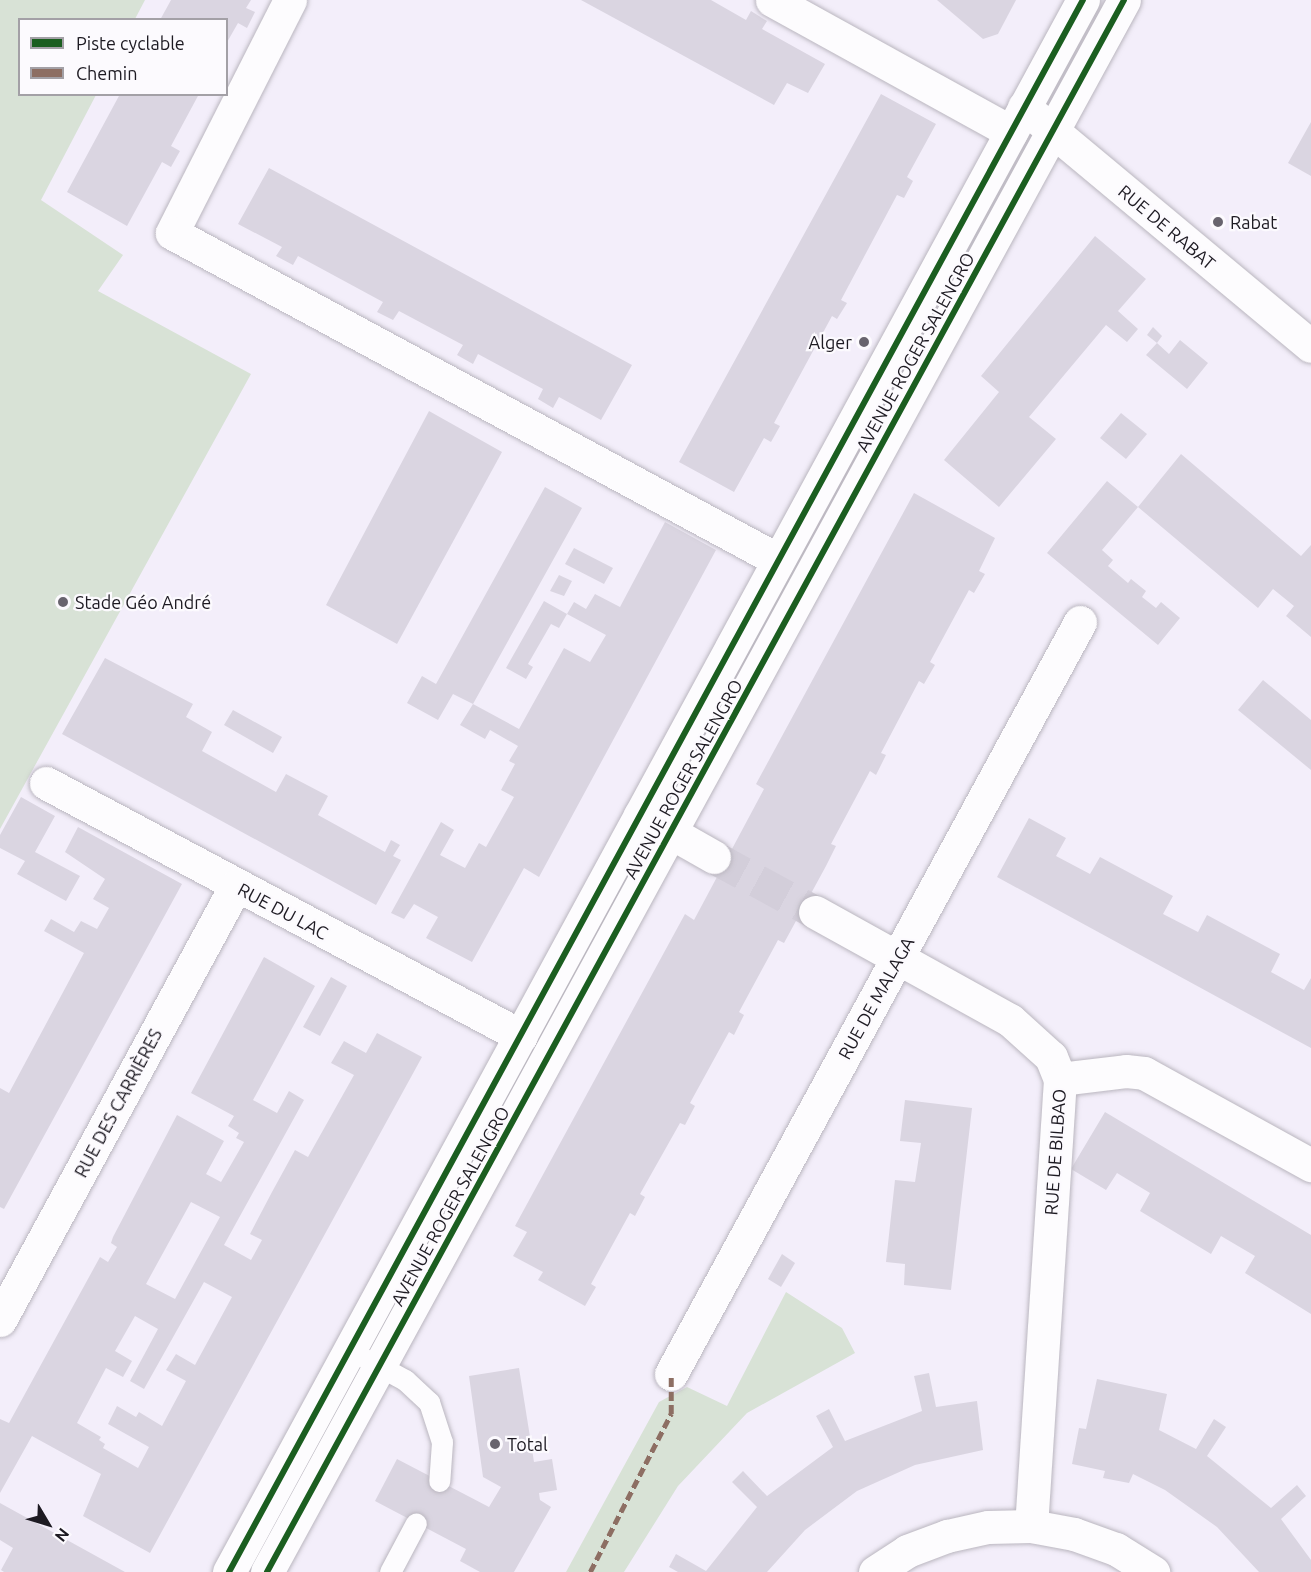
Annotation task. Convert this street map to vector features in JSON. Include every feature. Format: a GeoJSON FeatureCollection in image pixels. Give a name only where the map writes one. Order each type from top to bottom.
{"type":"FeatureCollection","features":[{"type":"Feature","properties":{"kind":"street"},"geometry":{"type":"LineString","coordinates":[[290,0],[172,233],[778,560]]}},
{"type":"Feature","properties":{"kind":"street","name":"RUE DE RABAT"},"geometry":{"type":"LineString","coordinates":[[772,0],[1018,119],[1053,131],[1311,346]]}},
{"type":"Feature","properties":{"kind":"street","name":"AVENUE ROGER SALENGRO"},"geometry":{"type":"LineString","coordinates":[[229,1572],[1083,0]]}},
{"type":"Feature","properties":{"kind":"street","name":"AVENUE ROGER SALENGRO"},"geometry":{"type":"LineString","coordinates":[[267,1572],[1124,0]]}},
{"type":"Feature","properties":{"kind":"street","name":"RUE DE MALAGA"},"geometry":{"type":"LineString","coordinates":[[671,1374],[1080,622]]}},
{"type":"Feature","properties":{"kind":"street","name":"RUE DU LAC"},"geometry":{"type":"LineString","coordinates":[[46,783],[520,1036]]}},
{"type":"Feature","properties":{"kind":"street"},"geometry":{"type":"LineString","coordinates":[[640,815],[714,857]]}},
{"type":"Feature","properties":{"kind":"street","name":"RUE DES CARRIÈRES"},"geometry":{"type":"LineString","coordinates":[[0,1320],[236,886]]}},
{"type":"Feature","properties":{"kind":"street","name":"RUE DE BILBAO"},"geometry":{"type":"LineString","coordinates":[[814,912],[1010,1020],[1051,1057],[1060,1079],[1031,1526]]}},
{"type":"Feature","properties":{"kind":"street"},"geometry":{"type":"LineString","coordinates":[[1060,1079],[1126,1071],[1144,1072],[1311,1165]]}},
{"type":"Feature","properties":{"kind":"street"},"geometry":{"type":"LineString","coordinates":[[875,1572],[907,1551],[947,1536],[988,1527],[1031,1526],[1085,1538],[1116,1549],[1153,1572]]}},
{"type":"Feature","properties":{"kind":"lane"},"geometry":{"type":"LineString","coordinates":[[349,1350],[405,1380],[429,1402],[442,1442],[439,1481]]}},
{"type":"Feature","properties":{"kind":"lane"},"geometry":{"type":"LineString","coordinates":[[390,1572],[416,1523]]}},
{"type":"Feature","properties":{"kind":"shaded area","name":"Stade Géo André"},"geometry":{"type":"Polygon","coordinates":[[[0,0],[145,0],[136,18],[18,18],[18,96],[95,96],[41,200],[123,255],[98,291],[251,374],[0,829],[0,0]]]}},
{"type":"Feature","properties":{"kind":"shaded area"},"geometry":{"type":"Polygon","coordinates":[[[786,1292],[842,1328],[855,1353],[747,1413],[678,1486],[624,1572],[566,1572],[659,1402],[687,1387],[727,1406],[786,1292]]]}},
{"type":"Feature","properties":{"kind":"building"},"geometry":{"type":"Polygon","coordinates":[[[171,0],[251,0],[246,8],[255,12],[247,28],[238,23],[228,40],[228,18],[161,18],[171,0]]]}},
{"type":"Feature","properties":{"kind":"building"},"geometry":{"type":"Polygon","coordinates":[[[581,0],[711,0],[746,20],[751,11],[767,21],[762,29],[825,64],[808,93],[787,83],[774,105],[581,0]]]}},
{"type":"Feature","properties":{"kind":"building"},"geometry":{"type":"Polygon","coordinates":[[[937,0],[1016,0],[998,34],[983,39],[937,0]]]}},
{"type":"Feature","properties":{"kind":"building"},"geometry":{"type":"Polygon","coordinates":[[[881,94],[936,124],[907,177],[913,181],[904,198],[897,195],[841,300],[847,303],[837,319],[832,316],[774,423],[780,426],[771,442],[764,438],[734,492],[679,462],[881,94]]]}},
{"type":"Feature","properties":{"kind":"building"},"geometry":{"type":"Polygon","coordinates":[[[119,96],[198,96],[171,146],[180,151],[171,167],[162,162],[127,226],[67,192],[119,96]]]}},
{"type":"Feature","properties":{"kind":"building"},"geometry":{"type":"Polygon","coordinates":[[[1311,122],[1311,176],[1288,163],[1311,122]]]}},
{"type":"Feature","properties":{"kind":"building"},"geometry":{"type":"Polygon","coordinates":[[[269,168],[632,365],[601,420],[559,397],[553,408],[538,399],[543,389],[478,354],[473,364],[457,355],[463,345],[399,311],[393,320],[377,312],[383,302],[298,256],[293,265],[276,256],[282,247],[238,224],[269,168]]]}},
{"type":"Feature","properties":{"kind":"building"},"geometry":{"type":"Polygon","coordinates":[[[1095,236],[1146,279],[1118,311],[1138,329],[1127,342],[1106,325],[1029,417],[1056,439],[999,507],[944,460],[999,392],[981,376],[1095,236]]]}},
{"type":"Feature","properties":{"kind":"building"},"geometry":{"type":"Polygon","coordinates":[[[1153,327],[1162,336],[1157,343],[1147,335],[1153,327]]]}},
{"type":"Feature","properties":{"kind":"building"},"geometry":{"type":"Polygon","coordinates":[[[1180,340],[1208,363],[1187,389],[1146,355],[1157,343],[1169,354],[1180,340]]]}},
{"type":"Feature","properties":{"kind":"building"},"geometry":{"type":"Polygon","coordinates":[[[429,411],[502,452],[397,644],[326,605],[429,411]]]}},
{"type":"Feature","properties":{"kind":"building"},"geometry":{"type":"Polygon","coordinates":[[[1121,413],[1147,434],[1126,459],[1100,438],[1121,413]]]}},
{"type":"Feature","properties":{"kind":"building"},"geometry":{"type":"Polygon","coordinates":[[[1181,454],[1301,556],[1311,545],[1311,637],[1286,616],[1294,606],[1273,589],[1258,608],[1138,507],[1181,454]]]}},
{"type":"Feature","properties":{"kind":"building"},"geometry":{"type":"Polygon","coordinates":[[[1107,481],[1138,507],[1102,550],[1113,560],[1108,566],[1128,583],[1131,579],[1146,591],[1142,597],[1156,608],[1161,602],[1180,618],[1158,645],[1047,553],[1107,481]]]}},
{"type":"Feature","properties":{"kind":"building"},"geometry":{"type":"Polygon","coordinates":[[[545,487],[582,508],[473,704],[453,694],[438,720],[407,703],[422,676],[436,684],[545,487]]]}},
{"type":"Feature","properties":{"kind":"building"},"geometry":{"type":"Polygon","coordinates":[[[914,493],[995,538],[979,571],[985,574],[974,593],[969,590],[930,662],[935,665],[924,684],[919,681],[881,753],[886,755],[876,775],[870,771],[831,844],[836,846],[826,866],[784,943],[778,940],[739,1012],[744,1015],[734,1035],[729,1032],[690,1103],[695,1106],[685,1125],[680,1123],[640,1194],[645,1197],[635,1216],[630,1213],[591,1284],[596,1287],[585,1306],[538,1280],[543,1272],[513,1256],[527,1232],[515,1226],[685,914],[694,920],[764,789],[756,784],[914,493]]]}},
{"type":"Feature","properties":{"kind":"building"},"geometry":{"type":"Polygon","coordinates":[[[665,522],[716,550],[539,877],[524,868],[472,962],[426,938],[438,917],[414,904],[404,919],[391,913],[441,822],[454,830],[440,855],[465,868],[479,843],[486,847],[514,797],[501,790],[515,764],[509,761],[518,746],[490,730],[485,739],[460,725],[473,704],[519,729],[564,648],[590,662],[606,635],[567,614],[574,602],[586,609],[595,594],[620,607],[665,522]]]}},
{"type":"Feature","properties":{"kind":"building"},"geometry":{"type":"Polygon","coordinates":[[[574,548],[613,568],[604,584],[565,564],[574,548]]]}},
{"type":"Feature","properties":{"kind":"building"},"geometry":{"type":"Polygon","coordinates":[[[559,575],[572,581],[564,596],[550,591],[559,575]]]}},
{"type":"Feature","properties":{"kind":"building"},"geometry":{"type":"Polygon","coordinates":[[[544,601],[567,614],[559,628],[551,624],[528,664],[533,667],[526,679],[506,668],[544,601]]]}},
{"type":"Feature","properties":{"kind":"building"},"geometry":{"type":"Polygon","coordinates":[[[105,658],[193,704],[186,717],[212,732],[202,751],[276,792],[286,774],[328,796],[318,815],[385,852],[391,840],[400,845],[393,856],[401,860],[376,905],[62,734],[105,658]]]}},
{"type":"Feature","properties":{"kind":"building"},"geometry":{"type":"Polygon","coordinates":[[[1263,680],[1311,720],[1311,770],[1238,710],[1263,680]]]}},
{"type":"Feature","properties":{"kind":"building"},"geometry":{"type":"Polygon","coordinates":[[[233,710],[282,737],[273,753],[224,725],[233,710]]]}},
{"type":"Feature","properties":{"kind":"building"},"geometry":{"type":"Polygon","coordinates":[[[21,797],[55,816],[35,852],[80,876],[66,901],[17,874],[25,861],[0,848],[0,835],[21,797]]]}},
{"type":"Feature","properties":{"kind":"building"},"geometry":{"type":"Polygon","coordinates":[[[1029,818],[1066,838],[1056,856],[1090,874],[1100,857],[1173,896],[1163,914],[1198,932],[1207,915],[1280,954],[1271,972],[1304,990],[1311,978],[1311,1048],[997,877],[1029,818]]]}},
{"type":"Feature","properties":{"kind":"building"},"geometry":{"type":"Polygon","coordinates":[[[78,827],[182,884],[4,1209],[0,1207],[0,1088],[9,1093],[84,953],[44,931],[51,919],[74,932],[81,921],[97,929],[109,908],[93,899],[105,879],[65,852],[78,827]]]}},
{"type":"Feature","properties":{"kind":"building"},"geometry":{"type":"Polygon","coordinates":[[[264,957],[315,986],[253,1100],[277,1113],[289,1091],[304,1100],[224,1245],[251,1260],[262,1240],[250,1234],[295,1150],[308,1157],[354,1075],[331,1063],[344,1041],[366,1053],[377,1033],[422,1057],[150,1553],[83,1516],[101,1474],[32,1436],[0,1493],[0,1419],[9,1423],[100,1257],[108,1262],[117,1247],[111,1243],[113,1237],[177,1115],[224,1141],[206,1174],[221,1182],[244,1142],[236,1138],[239,1133],[228,1126],[234,1116],[191,1093],[264,957]],[[191,1202],[146,1284],[175,1299],[220,1217],[191,1202]],[[204,1282],[144,1389],[130,1381],[158,1329],[135,1316],[115,1351],[132,1361],[123,1377],[106,1368],[77,1423],[101,1437],[99,1440],[105,1444],[103,1448],[138,1468],[149,1447],[108,1424],[117,1406],[136,1417],[139,1412],[162,1426],[186,1381],[166,1370],[176,1354],[195,1365],[232,1297],[204,1282]]]}},
{"type":"Feature","properties":{"kind":"building"},"geometry":{"type":"Polygon","coordinates":[[[331,977],[347,986],[320,1036],[303,1027],[331,977]]]}},
{"type":"Feature","properties":{"kind":"building"},"geometry":{"type":"Polygon","coordinates":[[[905,1100],[972,1108],[951,1290],[904,1285],[905,1264],[886,1262],[895,1180],[915,1182],[921,1143],[900,1141],[905,1100]]]}},
{"type":"Feature","properties":{"kind":"building"},"geometry":{"type":"Polygon","coordinates":[[[1105,1112],[1311,1235],[1311,1314],[1245,1273],[1255,1256],[1221,1236],[1211,1254],[1140,1211],[1150,1193],[1117,1173],[1106,1190],[1071,1169],[1105,1112]]]}},
{"type":"Feature","properties":{"kind":"building"},"geometry":{"type":"Polygon","coordinates":[[[782,1254],[795,1263],[781,1287],[768,1279],[782,1254]]]}},
{"type":"Feature","properties":{"kind":"building"},"geometry":{"type":"Polygon","coordinates":[[[519,1368],[534,1462],[552,1459],[557,1490],[539,1493],[540,1500],[551,1507],[514,1572],[480,1572],[460,1561],[466,1549],[375,1501],[397,1459],[489,1507],[501,1487],[483,1477],[469,1376],[519,1368]]]}},
{"type":"Feature","properties":{"kind":"building"},"geometry":{"type":"Polygon","coordinates":[[[929,1373],[936,1407],[977,1401],[983,1450],[915,1465],[857,1491],[805,1530],[767,1572],[678,1572],[669,1567],[676,1554],[706,1571],[757,1507],[732,1482],[743,1471],[767,1496],[833,1447],[816,1416],[829,1409],[845,1441],[922,1411],[914,1376],[929,1373]]]}},
{"type":"Feature","properties":{"kind":"building"},"geometry":{"type":"Polygon","coordinates":[[[1097,1379],[1167,1394],[1159,1430],[1196,1449],[1214,1419],[1226,1427],[1207,1456],[1271,1508],[1297,1485],[1306,1496],[1281,1519],[1311,1560],[1311,1572],[1259,1572],[1217,1527],[1165,1490],[1133,1474],[1129,1483],[1103,1478],[1105,1471],[1072,1464],[1079,1428],[1086,1429],[1097,1379]]]}},
{"type":"Feature","properties":{"kind":"building"},"geometry":{"type":"Polygon","coordinates":[[[0,1503],[125,1572],[4,1572],[1,1570],[13,1548],[0,1540],[0,1503]]]}},
{"type":"Feature","properties":{"kind":"tunnel"},"geometry":{"type":"LineString","coordinates":[[714,857],[815,912]]}},
{"type":"Feature","properties":{"kind":"marked path"},"geometry":{"type":"LineString","coordinates":[[590,1572],[671,1414],[671,1374]]}},
{"type":"Feature","properties":{"kind":"cycle path"},"geometry":{"type":"LineString","coordinates":[[229,1572],[1083,0]]}},
{"type":"Feature","properties":{"kind":"cycle path"},"geometry":{"type":"LineString","coordinates":[[267,1572],[1124,0]]}},
{"type":"Feature","properties":{"kind":"place","name":"Rabat"},"geometry":{"type":"Point","coordinates":[1218,222]}},
{"type":"Feature","properties":{"kind":"place","name":"Alger"},"geometry":{"type":"Point","coordinates":[864,342]}},
{"type":"Feature","properties":{"kind":"place","name":"Stade Géo André"},"geometry":{"type":"Point","coordinates":[63,602]}},
{"type":"Feature","properties":{"kind":"place","name":"Total"},"geometry":{"type":"Point","coordinates":[495,1444]}}]}
